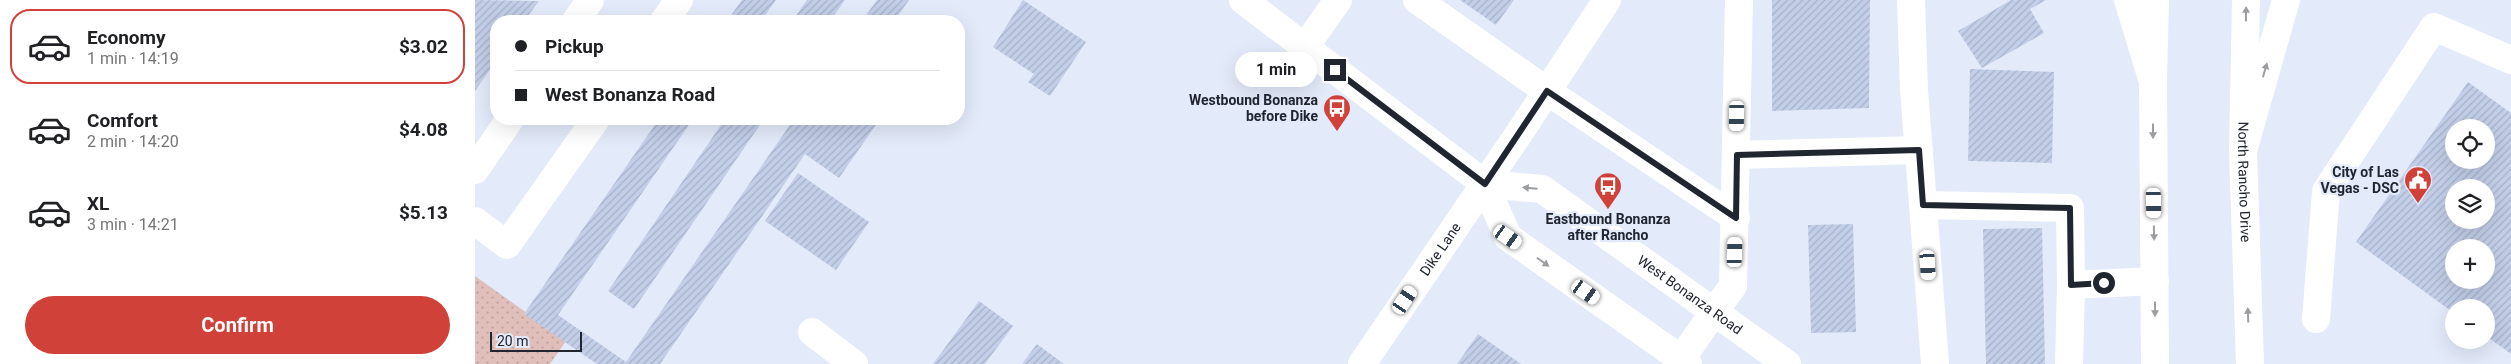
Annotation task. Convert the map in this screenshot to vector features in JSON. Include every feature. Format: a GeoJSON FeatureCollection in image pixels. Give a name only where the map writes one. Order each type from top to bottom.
{"type":"FeatureCollection","features":[{"type":"Feature","properties":{"kind":"main road"},"geometry":{"type":"LineString","coordinates":[[580,15],[590,0]]}},
{"type":"Feature","properties":{"kind":"main road"},"geometry":{"type":"LineString","coordinates":[[668,15],[679,0]]}},
{"type":"Feature","properties":{"kind":"main road"},"geometry":{"type":"LineString","coordinates":[[1243,0],[1485,184],[1508,237],[1684,362],[1714,312],[1733,286],[1736,218],[1739,0]]}},
{"type":"Feature","properties":{"kind":"main road"},"geometry":{"type":"LineString","coordinates":[[1305,47],[1338,0]]}},
{"type":"Feature","properties":{"kind":"main road"},"geometry":{"type":"LineString","coordinates":[[1417,0],[1547,91],[1736,218]]}},
{"type":"Feature","properties":{"kind":"main road","name":"Dike Lane"},"geometry":{"type":"LineString","coordinates":[[1362,364],[1485,184],[1607,0]]}},
{"type":"Feature","properties":{"kind":"main road"},"geometry":{"type":"LineString","coordinates":[[1911,0],[1919,150],[1935,364]]}},
{"type":"Feature","properties":{"kind":"main road"},"geometry":{"type":"LineString","coordinates":[[2128,0],[2153,82]]}},
{"type":"Feature","properties":{"kind":"main road"},"geometry":{"type":"LineString","coordinates":[[2147,364],[2155,351],[2153,82],[2155,0]]}},
{"type":"Feature","properties":{"kind":"main road","name":"North Rancho Drive"},"geometry":{"type":"LineString","coordinates":[[2246,0],[2243,151],[2250,364]]}},
{"type":"Feature","properties":{"kind":"main road"},"geometry":{"type":"LineString","coordinates":[[2243,151],[2286,0]]}},
{"type":"Feature","properties":{"kind":"main road"},"geometry":{"type":"LineString","coordinates":[[2316,319],[2326,191],[2434,27],[2511,60]]}},
{"type":"Feature","properties":{"kind":"main road"},"geometry":{"type":"LineString","coordinates":[[475,170],[505,125]]}},
{"type":"Feature","properties":{"kind":"main road"},"geometry":{"type":"LineString","coordinates":[[475,222],[507,245],[592,125]]}},
{"type":"Feature","properties":{"kind":"main road"},"geometry":{"type":"LineString","coordinates":[[1737,155],[1919,150]]}},
{"type":"Feature","properties":{"kind":"main road","name":"West Bonanza Road"},"geometry":{"type":"LineString","coordinates":[[1485,184],[1542,188],[1787,364]]}},
{"type":"Feature","properties":{"kind":"main road"},"geometry":{"type":"LineString","coordinates":[[1923,205],[2070,208],[2069,364]]}},
{"type":"Feature","properties":{"kind":"main road"},"geometry":{"type":"LineString","coordinates":[[2071,285],[2155,281]]}},
{"type":"Feature","properties":{"kind":"main road"},"geometry":{"type":"LineString","coordinates":[[812,332],[854,364]]}},
{"type":"Feature","properties":{"kind":"shaded area"},"geometry":{"type":"Polygon","coordinates":[[[475,276],[566,341],[550,364],[475,364],[475,276]]]}},
{"type":"Feature","properties":{"kind":"building"},"geometry":{"type":"Polygon","coordinates":[[[475,0],[539,1],[528,15],[490,15],[490,70],[475,91],[475,0]]]}},
{"type":"Feature","properties":{"kind":"building"},"geometry":{"type":"Polygon","coordinates":[[[742,0],[776,0],[765,15],[731,15],[742,0]]]}},
{"type":"Feature","properties":{"kind":"building"},"geometry":{"type":"Polygon","coordinates":[[[807,0],[845,0],[834,15],[796,15],[807,0]]]}},
{"type":"Feature","properties":{"kind":"building"},"geometry":{"type":"Polygon","coordinates":[[[877,0],[909,0],[898,15],[866,15],[877,0]]]}},
{"type":"Feature","properties":{"kind":"building"},"geometry":{"type":"Polygon","coordinates":[[[1023,0],[1086,42],[1050,96],[1028,82],[1034,74],[993,47],[1023,0]]]}},
{"type":"Feature","properties":{"kind":"building"},"geometry":{"type":"Polygon","coordinates":[[[1460,0],[1514,0],[1496,25],[1460,0]]]}},
{"type":"Feature","properties":{"kind":"building"},"geometry":{"type":"Polygon","coordinates":[[[1772,0],[1870,0],[1869,108],[1772,111],[1772,0]]]}},
{"type":"Feature","properties":{"kind":"building"},"geometry":{"type":"Polygon","coordinates":[[[2011,0],[2046,0],[2030,9],[2044,33],[1982,68],[1958,31],[2011,0]]]}},
{"type":"Feature","properties":{"kind":"building"},"geometry":{"type":"Polygon","coordinates":[[[1970,69],[2054,72],[2052,163],[1968,161],[1970,69]]]}},
{"type":"Feature","properties":{"kind":"building","name":"City of Las Vegas - DSC"},"geometry":{"type":"Polygon","coordinates":[[[2468,82],[2511,113],[2511,354],[2495,342],[2495,299],[2445,299],[2445,306],[2356,242],[2468,82]]]}},
{"type":"Feature","properties":{"kind":"building"},"geometry":{"type":"Polygon","coordinates":[[[655,125],[689,125],[558,315],[626,362],[790,125],[876,125],[839,178],[805,154],[660,364],[597,364],[524,314],[655,125]]]}},
{"type":"Feature","properties":{"kind":"building"},"geometry":{"type":"Polygon","coordinates":[[[721,125],[760,125],[634,309],[608,291],[721,125]]]}},
{"type":"Feature","properties":{"kind":"building"},"geometry":{"type":"Polygon","coordinates":[[[798,173],[869,222],[836,270],[765,221],[798,173]]]}},
{"type":"Feature","properties":{"kind":"building"},"geometry":{"type":"Polygon","coordinates":[[[1853,224],[1856,332],[1811,333],[1808,225],[1853,224]]]}},
{"type":"Feature","properties":{"kind":"building"},"geometry":{"type":"Polygon","coordinates":[[[2042,228],[2045,364],[1986,364],[1983,229],[2042,228]]]}},
{"type":"Feature","properties":{"kind":"building"},"geometry":{"type":"Polygon","coordinates":[[[979,301],[1013,326],[985,364],[933,364],[979,301]]]}},
{"type":"Feature","properties":{"kind":"building"},"geometry":{"type":"Polygon","coordinates":[[[1478,334],[1521,364],[1457,364],[1478,334]]]}},
{"type":"Feature","properties":{"kind":"building"},"geometry":{"type":"Polygon","coordinates":[[[1037,344],[1064,364],[1022,364],[1037,344]]]}},
{"type":"Feature","properties":{"kind":"place","name":"Westbound Bonanza before Dike"},"geometry":{"type":"Point","coordinates":[1337,132]}},
{"type":"Feature","properties":{"kind":"place","name":"City of Las Vegas - DSC"},"geometry":{"type":"Point","coordinates":[2418,204]}},
{"type":"Feature","properties":{"kind":"place","name":"Eastbound Bonanza after Rancho"},"geometry":{"type":"Point","coordinates":[1608,210]}},
{"type":"Feature","properties":{"kind":"route"},"geometry":{"type":"LineString","coordinates":[[1335,70],[1485,184],[1547,91],[1736,218],[1737,155],[1919,150],[1923,205],[2070,208],[2071,285],[2104,283]]}}]}
